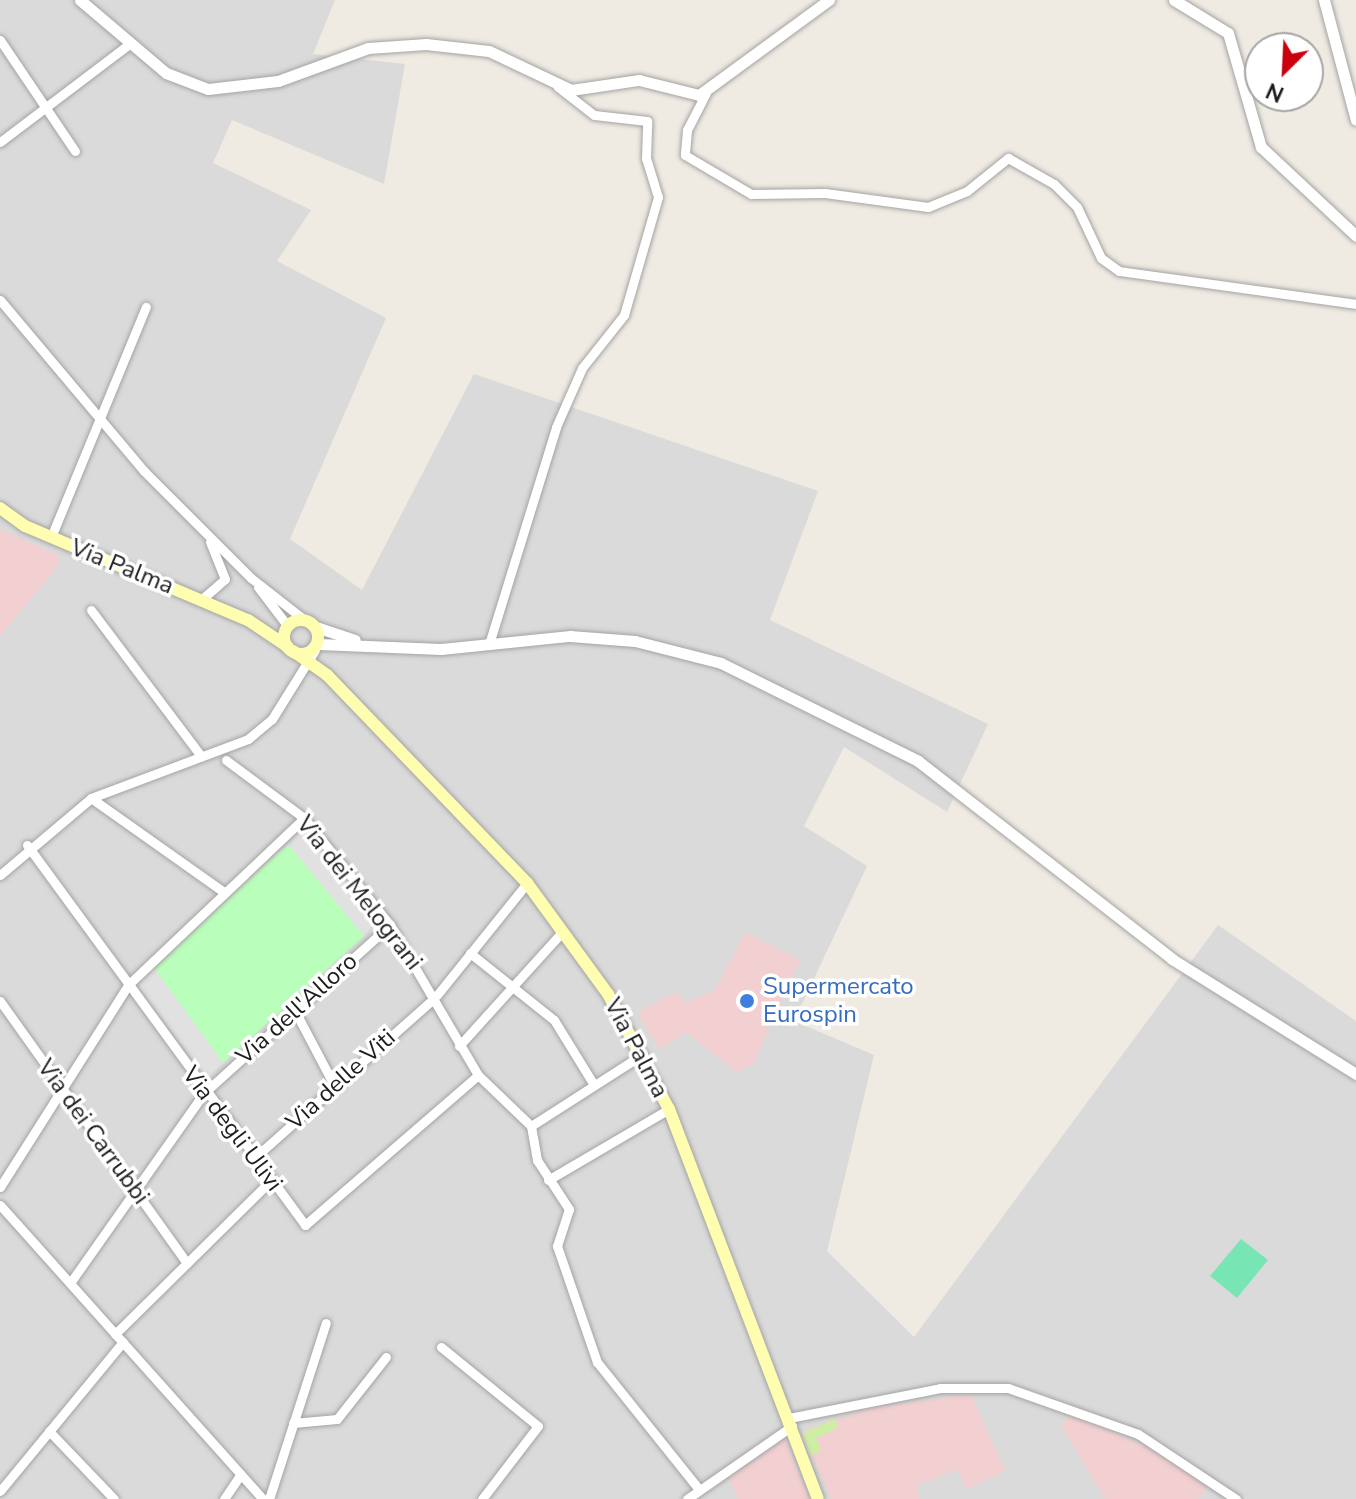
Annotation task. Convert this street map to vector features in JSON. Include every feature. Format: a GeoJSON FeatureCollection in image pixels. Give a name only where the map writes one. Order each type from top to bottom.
{"type":"FeatureCollection","features":[{"type":"Feature","properties":{"kind":"main road","name":"Via Palma"},"geometry":{"type":"LineString","coordinates":[[0,508],[51,537],[248,620]]}},
{"type":"Feature","properties":{"kind":"main road"},"geometry":{"type":"LineString","coordinates":[[248,620],[286,626],[312,626],[327,675]]}},
{"type":"Feature","properties":{"kind":"main road"},"geometry":{"type":"LineString","coordinates":[[248,620],[327,675]]}},
{"type":"Feature","properties":{"kind":"main road"},"geometry":{"type":"LineString","coordinates":[[286,626],[291,649]]}},
{"type":"Feature","properties":{"kind":"main road"},"geometry":{"type":"LineString","coordinates":[[291,649],[317,647]]}},
{"type":"Feature","properties":{"kind":"main road","name":"Via Palma"},"geometry":{"type":"LineString","coordinates":[[327,675],[527,883],[563,931],[643,1054],[669,1109],[818,1499]]}},
{"type":"Feature","properties":{"kind":"street"},"geometry":{"type":"LineString","coordinates":[[80,0],[166,73],[208,89],[278,81],[368,48],[426,44],[489,51],[558,87],[594,115],[647,121],[646,158],[658,197],[624,315],[582,368],[556,427],[489,644]]}},
{"type":"Feature","properties":{"kind":"street"},"geometry":{"type":"LineString","coordinates":[[829,0],[706,93],[687,130],[685,155],[751,194],[825,193],[928,207],[967,191],[1008,158],[1062,191],[1096,252],[1119,271],[1356,304]]}},
{"type":"Feature","properties":{"kind":"street"},"geometry":{"type":"LineString","coordinates":[[1174,0],[1228,33],[1261,147],[1356,236]]}},
{"type":"Feature","properties":{"kind":"street"},"geometry":{"type":"LineString","coordinates":[[1324,0],[1356,120]]}},
{"type":"Feature","properties":{"kind":"street"},"geometry":{"type":"LineString","coordinates":[[0,40],[75,151]]}},
{"type":"Feature","properties":{"kind":"street"},"geometry":{"type":"LineString","coordinates":[[0,142],[46,108],[125,40]]}},
{"type":"Feature","properties":{"kind":"street"},"geometry":{"type":"LineString","coordinates":[[558,87],[639,80],[706,93]]}},
{"type":"Feature","properties":{"kind":"street"},"geometry":{"type":"LineString","coordinates":[[0,300],[101,420],[206,536],[251,578],[312,626],[366,645]]}},
{"type":"Feature","properties":{"kind":"street"},"geometry":{"type":"LineString","coordinates":[[51,537],[146,307]]}},
{"type":"Feature","properties":{"kind":"street"},"geometry":{"type":"LineString","coordinates":[[202,599],[225,579],[206,536]]}},
{"type":"Feature","properties":{"kind":"street"},"geometry":{"type":"LineString","coordinates":[[251,578],[286,626]]}},
{"type":"Feature","properties":{"kind":"street"},"geometry":{"type":"LineString","coordinates":[[91,610],[201,756]]}},
{"type":"Feature","properties":{"kind":"street"},"geometry":{"type":"LineString","coordinates":[[0,875],[27,845],[91,798],[248,739],[295,686],[317,647],[489,644],[570,636],[682,650],[839,717],[918,761],[1172,959],[1235,994],[1356,1074]]}},
{"type":"Feature","properties":{"kind":"street"},"geometry":{"type":"LineString","coordinates":[[291,649],[295,686]]}},
{"type":"Feature","properties":{"kind":"street"},"geometry":{"type":"LineString","coordinates":[[295,686],[327,675]]}},
{"type":"Feature","properties":{"kind":"street","name":"Via dei Melograni"},"geometry":{"type":"LineString","coordinates":[[226,760],[304,818],[390,925],[478,1075],[531,1126]]}},
{"type":"Feature","properties":{"kind":"street"},"geometry":{"type":"LineString","coordinates":[[91,798],[225,893]]}},
{"type":"Feature","properties":{"kind":"street"},"geometry":{"type":"LineString","coordinates":[[0,1187],[128,985],[304,818]]}},
{"type":"Feature","properties":{"kind":"street","name":"Via degli Ulivi"},"geometry":{"type":"LineString","coordinates":[[27,845],[204,1093],[305,1225],[478,1075]]}},
{"type":"Feature","properties":{"kind":"street","name":"Via delle Viti"},"geometry":{"type":"LineString","coordinates":[[253,1159],[433,998],[527,883]]}},
{"type":"Feature","properties":{"kind":"street","name":"Via dell'Alloro"},"geometry":{"type":"LineString","coordinates":[[70,1283],[204,1093],[390,925]]}},
{"type":"Feature","properties":{"kind":"street"},"geometry":{"type":"LineString","coordinates":[[459,1046],[515,989],[563,931]]}},
{"type":"Feature","properties":{"kind":"street"},"geometry":{"type":"LineString","coordinates":[[470,953],[554,1020],[594,1085]]}},
{"type":"Feature","properties":{"kind":"street","name":"Via dei Carrubbi"},"geometry":{"type":"LineString","coordinates":[[0,1001],[187,1263]]}},
{"type":"Feature","properties":{"kind":"street"},"geometry":{"type":"LineString","coordinates":[[295,1011],[334,1085]]}},
{"type":"Feature","properties":{"kind":"street"},"geometry":{"type":"LineString","coordinates":[[643,1054],[531,1126],[529,1141],[548,1180],[569,1209],[557,1246],[597,1362],[697,1487]]}},
{"type":"Feature","properties":{"kind":"street"},"geometry":{"type":"LineString","coordinates":[[548,1180],[669,1109]]}},
{"type":"Feature","properties":{"kind":"street"},"geometry":{"type":"LineString","coordinates":[[115,1334],[270,1181]]}},
{"type":"Feature","properties":{"kind":"street"},"geometry":{"type":"LineString","coordinates":[[0,1205],[263,1499]]}},
{"type":"Feature","properties":{"kind":"street"},"geometry":{"type":"LineString","coordinates":[[269,1499],[326,1323]]}},
{"type":"Feature","properties":{"kind":"street"},"geometry":{"type":"LineString","coordinates":[[0,1491],[123,1342]]}},
{"type":"Feature","properties":{"kind":"street"},"geometry":{"type":"LineString","coordinates":[[441,1347],[538,1426],[482,1499]]}},
{"type":"Feature","properties":{"kind":"street"},"geometry":{"type":"LineString","coordinates":[[293,1423],[337,1419],[386,1357]]}},
{"type":"Feature","properties":{"kind":"street"},"geometry":{"type":"LineString","coordinates":[[687,1499],[697,1487],[790,1422],[940,1388],[1008,1388],[1138,1434],[1236,1499]]}},
{"type":"Feature","properties":{"kind":"street"},"geometry":{"type":"LineString","coordinates":[[49,1431],[114,1499]]}},
{"type":"Feature","properties":{"kind":"street"},"geometry":{"type":"LineString","coordinates":[[224,1499],[241,1474]]}},
{"type":"Feature","properties":{"kind":"shaded area"},"geometry":{"type":"Polygon","coordinates":[[[0,0],[335,0],[313,54],[405,64],[384,184],[232,120],[213,163],[311,210],[277,261],[386,318],[290,539],[362,590],[474,374],[818,491],[770,620],[988,724],[947,812],[844,747],[804,826],[867,866],[794,1021],[874,1055],[827,1251],[914,1337],[1218,925],[1356,1021],[1356,1499],[0,1499],[0,0]]]}},
{"type":"Feature","properties":{"kind":"shaded area"},"geometry":{"type":"Polygon","coordinates":[[[0,529],[58,555],[59,565],[0,636],[0,529]]]}},
{"type":"Feature","properties":{"kind":"shaded area"},"geometry":{"type":"Polygon","coordinates":[[[305,828],[377,918],[364,936],[288,844],[305,828]]]}},
{"type":"Feature","properties":{"kind":"shaded area"},"geometry":{"type":"Polygon","coordinates":[[[745,932],[800,960],[753,1064],[736,1072],[687,1033],[659,1049],[637,1012],[676,992],[686,1003],[715,990],[745,932]]]}},
{"type":"Feature","properties":{"kind":"shaded area"},"geometry":{"type":"Polygon","coordinates":[[[154,968],[223,1063],[207,1078],[138,985],[154,968]]]}},
{"type":"Feature","properties":{"kind":"shaded area"},"geometry":{"type":"Polygon","coordinates":[[[971,1394],[1005,1471],[967,1489],[957,1469],[916,1486],[920,1499],[831,1499],[802,1435],[808,1429],[871,1408],[971,1394]]]}},
{"type":"Feature","properties":{"kind":"shaded area"},"geometry":{"type":"Polygon","coordinates":[[[1072,1414],[1160,1453],[1207,1486],[1198,1499],[1105,1499],[1061,1426],[1072,1414]]]}},
{"type":"Feature","properties":{"kind":"shaded area"},"geometry":{"type":"Polygon","coordinates":[[[785,1438],[810,1499],[738,1499],[729,1478],[785,1438]]]}},
{"type":"Feature","properties":{"kind":"green space"},"geometry":{"type":"Polygon","coordinates":[[[288,844],[364,936],[223,1063],[154,968],[288,844]]]}},
{"type":"Feature","properties":{"kind":"green space"},"geometry":{"type":"Polygon","coordinates":[[[1241,1239],[1268,1260],[1237,1298],[1210,1276],[1241,1239]]]}},
{"type":"Feature","properties":{"kind":"green space"},"geometry":{"type":"Polygon","coordinates":[[[834,1419],[838,1428],[816,1438],[821,1451],[810,1455],[803,1433],[834,1419]]]}},
{"type":"Feature","properties":{"kind":"place","name":"Supermercato Eurospin"},"geometry":{"type":"Point","coordinates":[747,1001]}}]}
